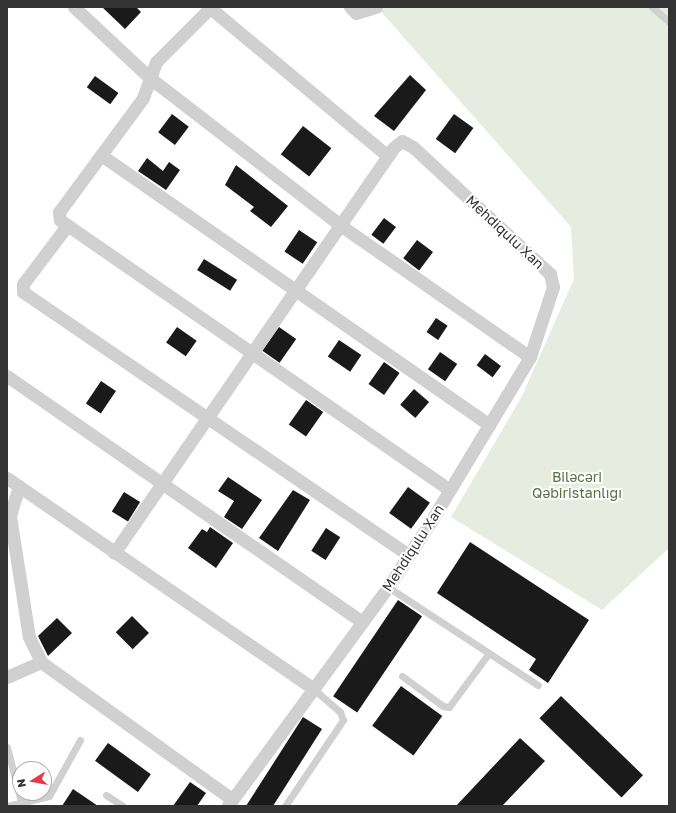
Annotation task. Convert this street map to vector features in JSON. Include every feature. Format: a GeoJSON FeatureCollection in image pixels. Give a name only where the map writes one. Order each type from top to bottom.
{"type":"FeatureCollection","features":[{"type":"Feature","properties":{"kind":"street"},"geometry":{"type":"LineString","coordinates":[[74,7],[150,78],[340,225],[530,357]]}},
{"type":"Feature","properties":{"kind":"street"},"geometry":{"type":"LineString","coordinates":[[388,156],[209,7],[156,62],[143,98],[59,212],[66,227],[450,490]]}},
{"type":"Feature","properties":{"kind":"street"},"geometry":{"type":"LineString","coordinates":[[350,7],[356,13],[376,7]]}},
{"type":"Feature","properties":{"kind":"street","name":"Mehdiqulu Xan"},"geometry":{"type":"LineString","coordinates":[[114,553],[388,156],[402,141],[413,147],[550,274],[553,287],[530,357],[450,490],[388,587],[312,688],[230,803]]}},
{"type":"Feature","properties":{"kind":"street"},"geometry":{"type":"LineString","coordinates":[[101,155],[489,425]]}},
{"type":"Feature","properties":{"kind":"street"},"geometry":{"type":"LineString","coordinates":[[66,227],[23,284],[23,292],[408,555]]}},
{"type":"Feature","properties":{"kind":"street"},"geometry":{"type":"LineString","coordinates":[[7,376],[163,482],[362,622]]}},
{"type":"Feature","properties":{"kind":"street"},"geometry":{"type":"LineString","coordinates":[[7,478],[312,688]]}},
{"type":"Feature","properties":{"kind":"street"},"geometry":{"type":"LineString","coordinates":[[19,486],[10,516],[29,637],[40,662],[230,803]]}},
{"type":"Feature","properties":{"kind":"street"},"geometry":{"type":"LineString","coordinates":[[7,676],[40,662]]}},
{"type":"Feature","properties":{"kind":"lane"},"geometry":{"type":"LineString","coordinates":[[652,7],[669,22]]}},
{"type":"Feature","properties":{"kind":"lane"},"geometry":{"type":"LineString","coordinates":[[388,587],[538,685]]}},
{"type":"Feature","properties":{"kind":"lane"},"geometry":{"type":"LineString","coordinates":[[402,676],[442,706],[449,707],[489,653]]}},
{"type":"Feature","properties":{"kind":"lane"},"geometry":{"type":"LineString","coordinates":[[285,806],[343,720],[340,712],[312,688]]}},
{"type":"Feature","properties":{"kind":"lane"},"geometry":{"type":"LineString","coordinates":[[7,806],[22,804],[54,791],[80,740]]}},
{"type":"Feature","properties":{"kind":"lane"},"geometry":{"type":"LineString","coordinates":[[7,747],[22,804]]}},
{"type":"Feature","properties":{"kind":"lane"},"geometry":{"type":"LineString","coordinates":[[106,795],[123,806]]}},
{"type":"Feature","properties":{"kind":"green space","name":"Biləcəri Qəbiristanlığı"},"geometry":{"type":"Polygon","coordinates":[[[377,7],[669,7],[669,548],[602,610],[451,517],[521,398],[574,279],[571,227],[377,7]]]}},
{"type":"Feature","properties":{"kind":"building"},"geometry":{"type":"Polygon","coordinates":[[[102,7],[136,7],[141,12],[125,29],[102,7]]]}},
{"type":"Feature","properties":{"kind":"building"},"geometry":{"type":"Polygon","coordinates":[[[410,75],[426,90],[394,131],[374,116],[410,75]]]}},
{"type":"Feature","properties":{"kind":"building"},"geometry":{"type":"Polygon","coordinates":[[[95,76],[118,93],[110,104],[87,87],[95,76]]]}},
{"type":"Feature","properties":{"kind":"building"},"geometry":{"type":"Polygon","coordinates":[[[172,114],[189,127],[175,145],[158,132],[172,114]]]}},
{"type":"Feature","properties":{"kind":"building"},"geometry":{"type":"Polygon","coordinates":[[[454,114],[473,128],[455,153],[436,139],[454,114]]]}},
{"type":"Feature","properties":{"kind":"building"},"geometry":{"type":"Polygon","coordinates":[[[303,126],[331,148],[309,177],[281,154],[303,126]]]}},
{"type":"Feature","properties":{"kind":"building"},"geometry":{"type":"Polygon","coordinates":[[[147,158],[163,171],[169,162],[180,170],[166,190],[138,171],[147,158]]]}},
{"type":"Feature","properties":{"kind":"building"},"geometry":{"type":"Polygon","coordinates":[[[236,165],[288,206],[271,227],[250,211],[254,207],[225,185],[236,165]]]}},
{"type":"Feature","properties":{"kind":"building"},"geometry":{"type":"Polygon","coordinates":[[[384,218],[396,227],[383,244],[371,235],[384,218]]]}},
{"type":"Feature","properties":{"kind":"building"},"geometry":{"type":"Polygon","coordinates":[[[299,230],[317,242],[303,264],[284,252],[299,230]]]}},
{"type":"Feature","properties":{"kind":"building"},"geometry":{"type":"Polygon","coordinates":[[[417,240],[433,252],[419,270],[403,258],[417,240]]]}},
{"type":"Feature","properties":{"kind":"building"},"geometry":{"type":"Polygon","coordinates":[[[204,259],[237,280],[230,291],[197,270],[204,259]]]}},
{"type":"Feature","properties":{"kind":"building"},"geometry":{"type":"Polygon","coordinates":[[[436,318],[448,326],[438,340],[426,332],[436,318]]]}},
{"type":"Feature","properties":{"kind":"building"},"geometry":{"type":"Polygon","coordinates":[[[177,327],[197,341],[186,356],[166,343],[177,327]]]}},
{"type":"Feature","properties":{"kind":"building"},"geometry":{"type":"Polygon","coordinates":[[[279,327],[296,339],[280,363],[262,351],[279,327]]]}},
{"type":"Feature","properties":{"kind":"building"},"geometry":{"type":"Polygon","coordinates":[[[339,340],[361,355],[350,372],[328,357],[339,340]]]}},
{"type":"Feature","properties":{"kind":"building"},"geometry":{"type":"Polygon","coordinates":[[[440,352],[457,364],[445,381],[428,369],[440,352]]]}},
{"type":"Feature","properties":{"kind":"building"},"geometry":{"type":"Polygon","coordinates":[[[485,354],[501,366],[493,377],[477,365],[485,354]]]}},
{"type":"Feature","properties":{"kind":"building"},"geometry":{"type":"Polygon","coordinates":[[[384,362],[400,373],[384,395],[369,384],[384,362]]]}},
{"type":"Feature","properties":{"kind":"building"},"geometry":{"type":"Polygon","coordinates":[[[101,381],[116,391],[101,413],[86,403],[101,381]]]}},
{"type":"Feature","properties":{"kind":"building"},"geometry":{"type":"Polygon","coordinates":[[[414,389],[429,402],[415,418],[400,405],[414,389]]]}},
{"type":"Feature","properties":{"kind":"building"},"geometry":{"type":"Polygon","coordinates":[[[306,400],[323,412],[306,437],[289,425],[306,400]]]}},
{"type":"Feature","properties":{"kind":"building"},"geometry":{"type":"Polygon","coordinates":[[[228,477],[262,500],[242,529],[224,517],[234,501],[218,491],[228,477]]]}},
{"type":"Feature","properties":{"kind":"building"},"geometry":{"type":"Polygon","coordinates":[[[408,487],[430,503],[411,529],[389,513],[408,487]]]}},
{"type":"Feature","properties":{"kind":"building"},"geometry":{"type":"Polygon","coordinates":[[[293,490],[310,500],[278,551],[259,538],[293,490]]]}},
{"type":"Feature","properties":{"kind":"building"},"geometry":{"type":"Polygon","coordinates":[[[124,492],[140,502],[128,522],[112,512],[124,492]]]}},
{"type":"Feature","properties":{"kind":"building"},"geometry":{"type":"Polygon","coordinates":[[[210,527],[233,543],[216,568],[188,548],[202,529],[207,532],[210,527]]]}},
{"type":"Feature","properties":{"kind":"building"},"geometry":{"type":"Polygon","coordinates":[[[326,528],[340,537],[326,560],[311,551],[326,528]]]}},
{"type":"Feature","properties":{"kind":"building"},"geometry":{"type":"Polygon","coordinates":[[[470,542],[589,620],[548,683],[529,670],[536,659],[437,593],[470,542]]]}},
{"type":"Feature","properties":{"kind":"building"},"geometry":{"type":"Polygon","coordinates":[[[398,600],[422,616],[357,712],[333,696],[398,600]]]}},
{"type":"Feature","properties":{"kind":"building"},"geometry":{"type":"Polygon","coordinates":[[[132,616],[149,633],[133,649],[116,632],[132,616]]]}},
{"type":"Feature","properties":{"kind":"building"},"geometry":{"type":"Polygon","coordinates":[[[57,618],[72,633],[48,656],[38,636],[57,618]]]}},
{"type":"Feature","properties":{"kind":"building"},"geometry":{"type":"Polygon","coordinates":[[[401,686],[442,716],[413,756],[372,726],[401,686]]]}},
{"type":"Feature","properties":{"kind":"building"},"geometry":{"type":"Polygon","coordinates":[[[561,696],[643,775],[621,797],[539,718],[561,696]]]}},
{"type":"Feature","properties":{"kind":"building"},"geometry":{"type":"Polygon","coordinates":[[[303,717],[322,729],[273,806],[246,806],[303,717]]]}},
{"type":"Feature","properties":{"kind":"building"},"geometry":{"type":"Polygon","coordinates":[[[520,738],[545,761],[502,806],[456,806],[520,738]]]}},
{"type":"Feature","properties":{"kind":"building"},"geometry":{"type":"Polygon","coordinates":[[[108,743],[151,774],[138,792],[95,761],[108,743]]]}},
{"type":"Feature","properties":{"kind":"building"},"geometry":{"type":"Polygon","coordinates":[[[190,782],[206,793],[197,806],[173,806],[190,782]]]}},
{"type":"Feature","properties":{"kind":"building"},"geometry":{"type":"Polygon","coordinates":[[[73,789],[98,806],[62,806],[73,789]]]}}]}
